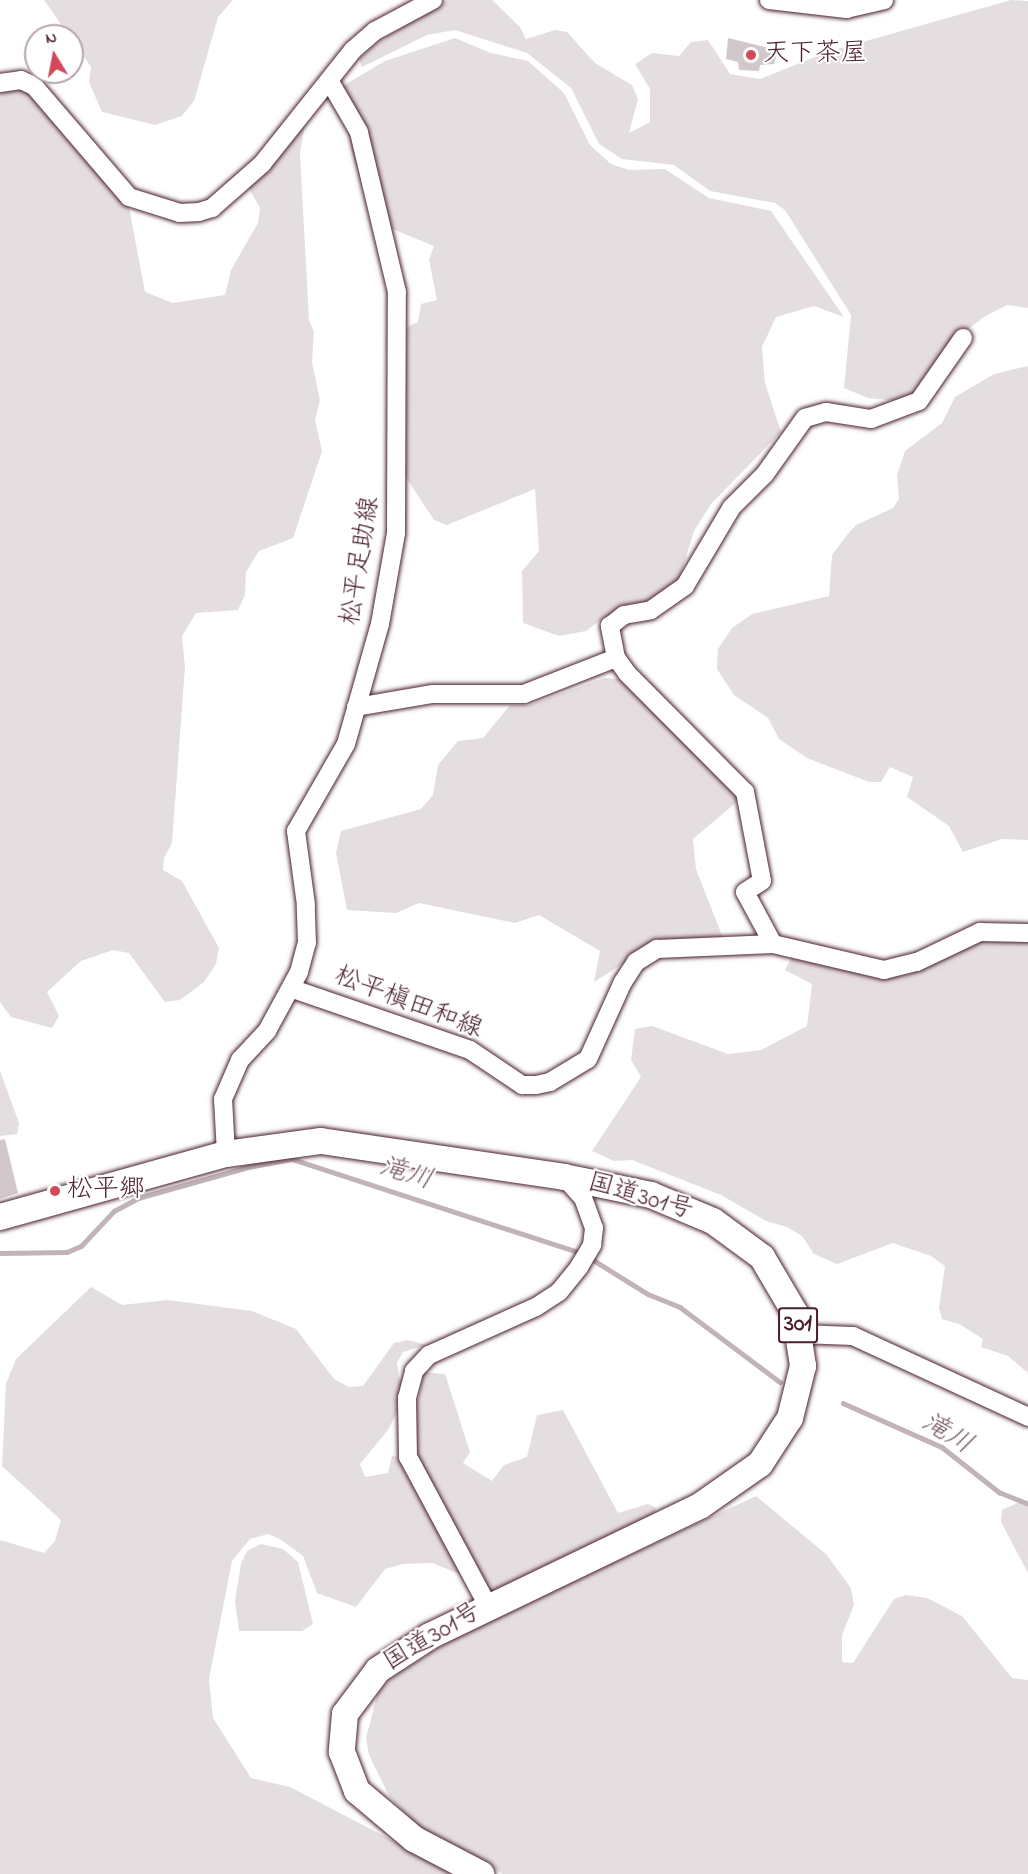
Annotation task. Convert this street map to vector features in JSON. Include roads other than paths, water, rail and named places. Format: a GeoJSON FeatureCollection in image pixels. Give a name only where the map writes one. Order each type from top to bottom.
{"type":"FeatureCollection","features":[{"type":"Feature","properties":{"kind":"highway","name":"国道301号"},"geometry":{"type":"LineString","coordinates":[[0,1217],[226,1154],[321,1141],[615,1185],[684,1206],[743,1240],[783,1288],[800,1334],[803,1366],[793,1411],[775,1445],[745,1478],[699,1506],[430,1636],[362,1685],[345,1714],[342,1752],[357,1791],[372,1808],[414,1839],[481,1874]]}},
{"type":"Feature","properties":{"kind":"street"},"geometry":{"type":"LineString","coordinates":[[0,83],[21,80],[34,86],[115,185],[142,204],[180,213],[212,208],[262,164],[330,82],[353,50],[375,31],[433,0]]}},
{"type":"Feature","properties":{"kind":"street"},"geometry":{"type":"LineString","coordinates":[[769,0],[846,9],[884,0]]}},
{"type":"Feature","properties":{"kind":"street","name":"松平足助線"},"geometry":{"type":"LineString","coordinates":[[226,1154],[223,1099],[240,1060],[267,1031],[293,989],[307,943],[296,831],[345,744],[380,624],[396,533],[397,292],[359,132],[330,82]]}},
{"type":"Feature","properties":{"kind":"street"},"geometry":{"type":"LineString","coordinates":[[773,944],[746,892],[762,881],[745,792],[616,658],[610,632],[614,619],[651,610],[686,586],[732,507],[765,474],[805,418],[826,412],[872,419],[919,401],[963,338]]}},
{"type":"Feature","properties":{"kind":"street"},"geometry":{"type":"LineString","coordinates":[[356,707],[433,694],[524,694],[616,658]]}},
{"type":"Feature","properties":{"kind":"street","name":"松平槇田和線"},"geometry":{"type":"LineString","coordinates":[[293,989],[470,1050],[522,1085],[536,1084],[550,1082],[588,1059],[623,982],[646,953],[773,944],[884,970],[917,962],[980,932],[1028,933]]}},
{"type":"Feature","properties":{"kind":"street"},"geometry":{"type":"LineString","coordinates":[[488,1606],[406,1452],[407,1398],[414,1371],[429,1355],[560,1292],[586,1255],[594,1236],[591,1215],[564,1177]]}},
{"type":"Feature","properties":{"kind":"street"},"geometry":{"type":"LineString","coordinates":[[800,1334],[853,1336],[1028,1417]]}},
{"type":"Feature","properties":{"kind":"waterway","name":"滝川"},"geometry":{"type":"LineString","coordinates":[[0,1253],[67,1252],[81,1246],[114,1211],[138,1198],[248,1167],[292,1159],[582,1253]]}},
{"type":"Feature","properties":{"kind":"waterway","name":"滝川"},"geometry":{"type":"LineString","coordinates":[[590,1258],[648,1294],[680,1307],[780,1382]]}},
{"type":"Feature","properties":{"kind":"waterway","name":"滝川"},"geometry":{"type":"LineString","coordinates":[[843,1403],[942,1447],[999,1492],[1028,1504]]}},
{"type":"Feature","properties":{"kind":"place","name":"天下茶屋"},"geometry":{"type":"Point","coordinates":[751,55]}},
{"type":"Feature","properties":{"kind":"place","name":"松平郷"},"geometry":{"type":"Point","coordinates":[55,1191]}}]}
